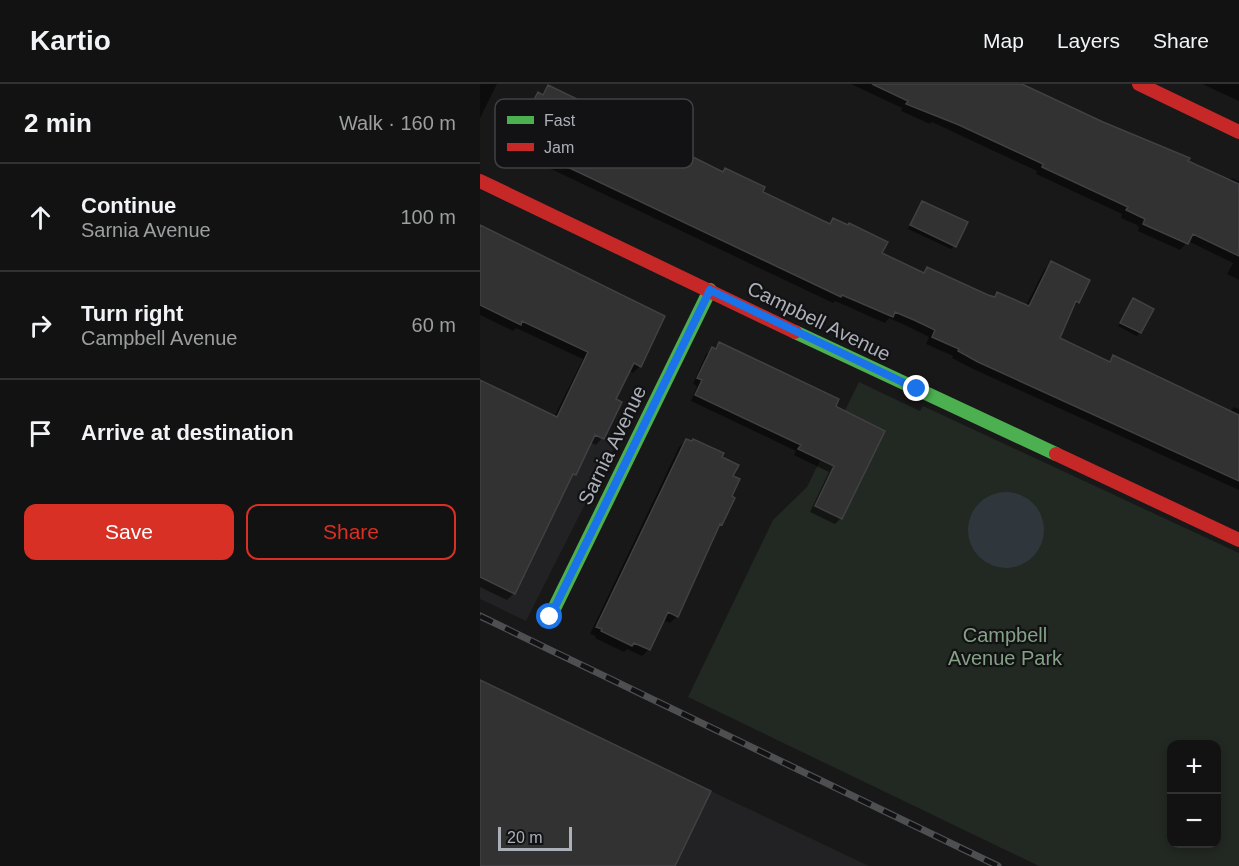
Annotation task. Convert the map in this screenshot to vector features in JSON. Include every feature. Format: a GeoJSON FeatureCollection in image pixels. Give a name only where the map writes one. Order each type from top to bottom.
{"type":"FeatureCollection","features":[{"type":"Feature","properties":{"kind":"street"},"geometry":{"type":"LineString","coordinates":[[1139,84],[1239,132]]}},
{"type":"Feature","properties":{"kind":"street","name":"Campbell Avenue"},"geometry":{"type":"LineString","coordinates":[[480,181],[1239,540]]}},
{"type":"Feature","properties":{"kind":"street","name":"Sarnia Avenue"},"geometry":{"type":"LineString","coordinates":[[550,617],[710,290]]}},
{"type":"Feature","properties":{"kind":"shaded area"},"geometry":{"type":"Polygon","coordinates":[[[480,380],[615,445],[526,621],[480,599],[480,380]]]}},
{"type":"Feature","properties":{"kind":"shaded area"},"geometry":{"type":"Polygon","coordinates":[[[1006,492],[1020,495],[1033,503],[1041,516],[1044,530],[1041,544],[1033,557],[1020,565],[1006,568],[992,565],[979,557],[971,544],[968,530],[971,516],[979,503],[992,495],[1006,492]]]}},
{"type":"Feature","properties":{"kind":"shaded area"},"geometry":{"type":"Polygon","coordinates":[[[480,680],[711,791],[869,866],[480,866],[480,680]]]}},
{"type":"Feature","properties":{"kind":"green space","name":"Campbell Avenue Park"},"geometry":{"type":"Polygon","coordinates":[[[859,382],[920,411],[923,406],[1239,553],[1239,866],[1039,866],[688,697],[773,520],[807,487],[859,382]]]}},
{"type":"Feature","properties":{"kind":"building"},"geometry":{"type":"Polygon","coordinates":[[[872,84],[1022,84],[1103,122],[1190,158],[1188,161],[1239,184],[1239,256],[1193,234],[1188,244],[1143,224],[1145,219],[1126,210],[1128,207],[959,125],[906,104],[908,101],[872,84]]]}},
{"type":"Feature","properties":{"kind":"building"},"geometry":{"type":"Polygon","coordinates":[[[548,85],[577,99],[534,99],[538,92],[543,95],[548,85]]]}},
{"type":"Feature","properties":{"kind":"building"},"geometry":{"type":"Polygon","coordinates":[[[693,157],[723,172],[725,168],[765,187],[763,192],[830,224],[833,218],[848,225],[849,223],[888,242],[882,253],[924,273],[927,267],[988,295],[995,297],[997,292],[1029,306],[1051,261],[1090,280],[1079,303],[1076,301],[1060,338],[1110,362],[1113,355],[1239,415],[1239,481],[978,362],[958,351],[959,349],[932,337],[935,330],[914,320],[895,312],[893,317],[842,295],[841,297],[570,168],[693,168],[693,157]]]}},
{"type":"Feature","properties":{"kind":"building"},"geometry":{"type":"Polygon","coordinates":[[[922,201],[968,222],[956,247],[910,225],[922,201]]]}},
{"type":"Feature","properties":{"kind":"building"},"geometry":{"type":"Polygon","coordinates":[[[480,225],[665,316],[641,367],[634,363],[616,399],[622,402],[604,439],[595,435],[576,475],[573,474],[515,594],[480,577],[480,380],[557,417],[588,352],[522,321],[521,325],[480,305],[480,225]]]}},
{"type":"Feature","properties":{"kind":"building"},"geometry":{"type":"Polygon","coordinates":[[[1133,298],[1154,309],[1141,333],[1120,323],[1133,298]]]}},
{"type":"Feature","properties":{"kind":"building"},"geometry":{"type":"Polygon","coordinates":[[[719,342],[839,399],[837,407],[885,431],[842,519],[815,506],[834,466],[798,449],[801,445],[695,395],[702,380],[697,378],[712,347],[716,349],[719,342]]]}},
{"type":"Feature","properties":{"kind":"building"},"geometry":{"type":"Polygon","coordinates":[[[686,439],[692,441],[693,439],[724,453],[722,457],[739,465],[733,476],[740,479],[732,496],[735,498],[722,525],[720,524],[678,617],[668,612],[650,650],[634,643],[632,646],[596,627],[686,439]]]}},
{"type":"Feature","properties":{"kind":"building"},"geometry":{"type":"Polygon","coordinates":[[[480,680],[711,791],[675,866],[480,866],[480,680]]]}},
{"type":"Feature","properties":{"kind":"railway"},"geometry":{"type":"LineString","coordinates":[[480,616],[998,866]]}},
{"type":"Feature","properties":{"kind":"traffic: fast"},"geometry":{"type":"LineString","coordinates":[[550,617],[710,290]]}},
{"type":"Feature","properties":{"kind":"traffic: fast"},"geometry":{"type":"LineString","coordinates":[[795,332],[1056,454]]}},
{"type":"Feature","properties":{"kind":"traffic: jam"},"geometry":{"type":"LineString","coordinates":[[1139,84],[1239,132]]}},
{"type":"Feature","properties":{"kind":"traffic: jam"},"geometry":{"type":"LineString","coordinates":[[480,181],[795,332]]}},
{"type":"Feature","properties":{"kind":"traffic: jam"},"geometry":{"type":"LineString","coordinates":[[1056,454],[1239,540]]}},
{"type":"Feature","properties":{"kind":"route"},"geometry":{"type":"LineString","coordinates":[[550,617],[710,290],[917,389]]}}]}
